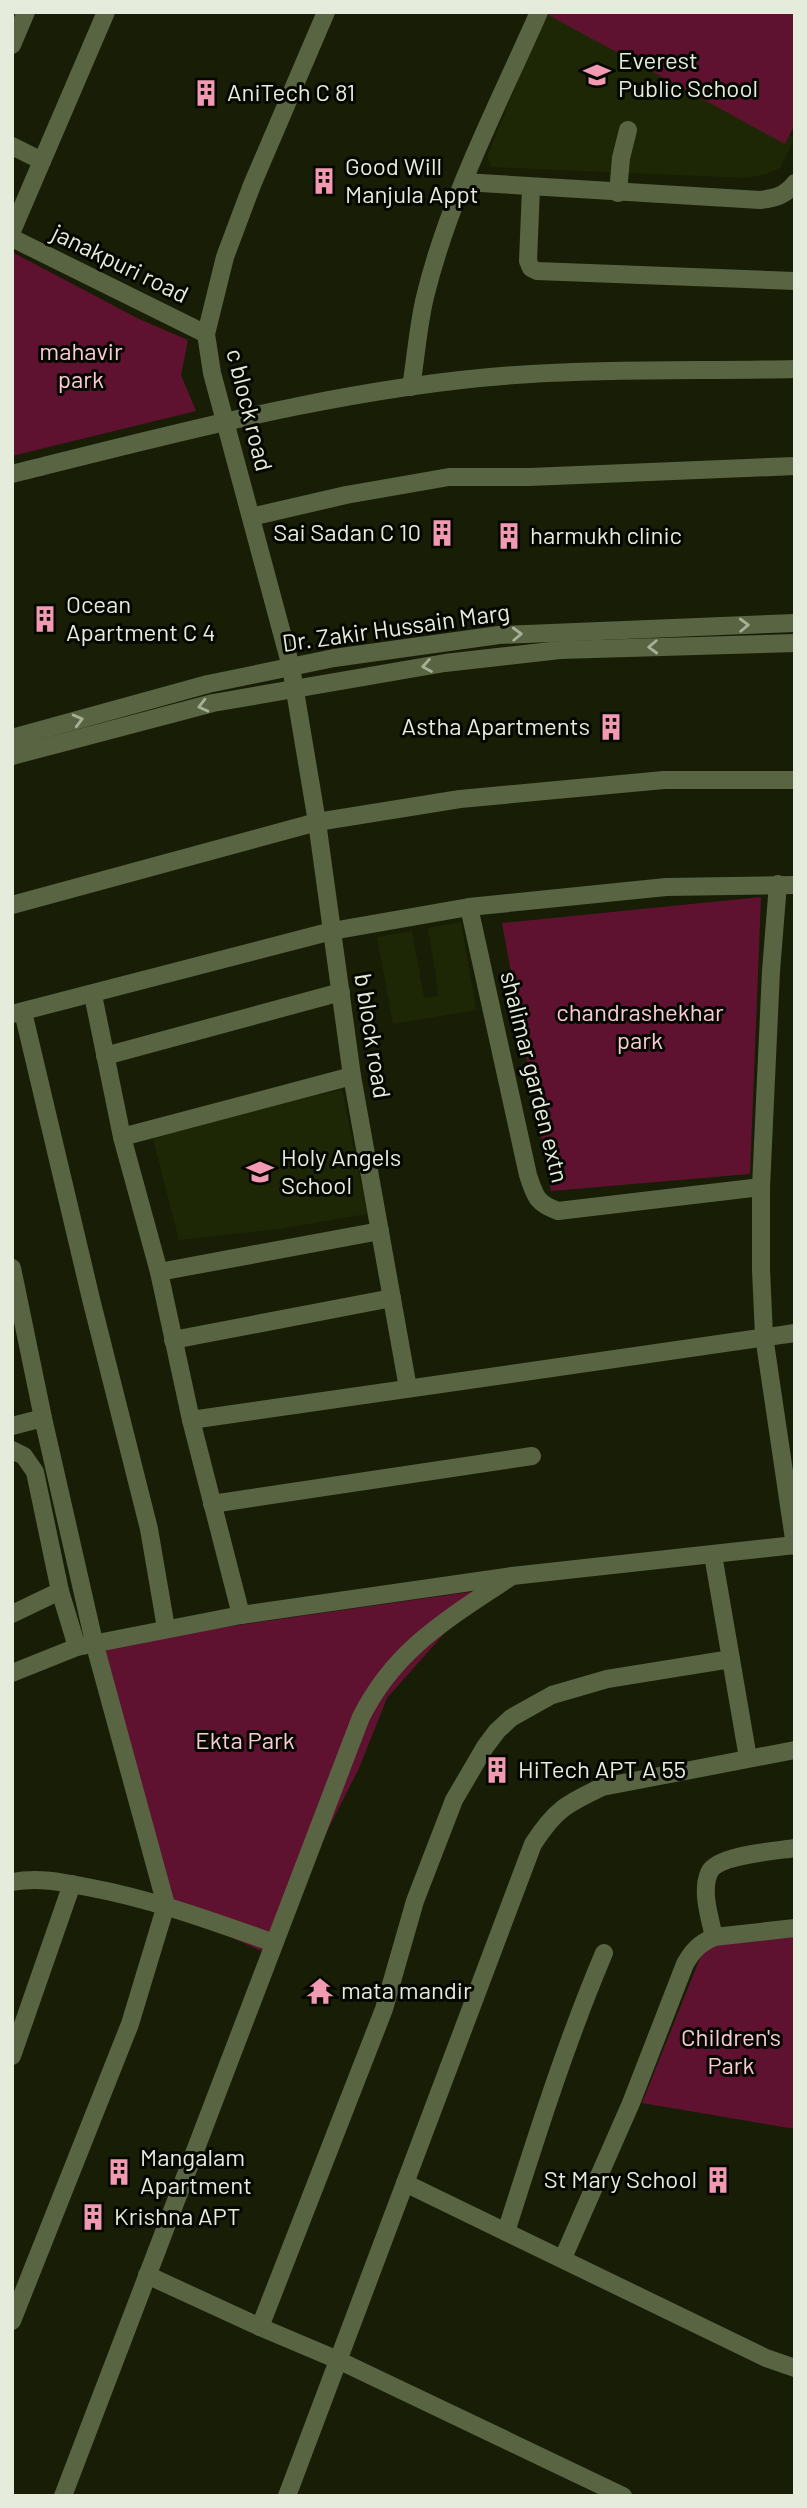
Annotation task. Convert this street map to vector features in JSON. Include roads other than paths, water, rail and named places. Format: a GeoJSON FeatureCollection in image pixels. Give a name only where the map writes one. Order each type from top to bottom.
{"type":"FeatureCollection","features":[{"type":"Feature","properties":{"kind":"street"},"geometry":{"type":"LineString","coordinates":[[12,45],[26,12]]}},
{"type":"Feature","properties":{"kind":"street"},"geometry":{"type":"LineString","coordinates":[[12,231],[106,12]]}},
{"type":"Feature","properties":{"kind":"street","name":"c block road"},"geometry":{"type":"LineString","coordinates":[[295,689],[212,373],[206,334],[225,257],[326,12]]}},
{"type":"Feature","properties":{"kind":"street"},"geometry":{"type":"LineString","coordinates":[[411,387],[425,298],[464,183],[539,12]]}},
{"type":"Feature","properties":{"kind":"street"},"geometry":{"type":"LineString","coordinates":[[618,193],[621,158],[628,130]]}},
{"type":"Feature","properties":{"kind":"street"},"geometry":{"type":"LineString","coordinates":[[12,146],[42,161]]}},
{"type":"Feature","properties":{"kind":"street"},"geometry":{"type":"LineString","coordinates":[[464,183],[760,200],[776,198],[788,192],[795,183]]}},
{"type":"Feature","properties":{"kind":"street"},"geometry":{"type":"LineString","coordinates":[[531,188],[528,261],[531,268],[537,271],[795,281]]}},
{"type":"Feature","properties":{"kind":"street","name":"janakpuri road"},"geometry":{"type":"LineString","coordinates":[[12,238],[206,334]]}},
{"type":"Feature","properties":{"kind":"street"},"geometry":{"type":"LineString","coordinates":[[12,474],[225,420],[411,387],[530,374],[795,369]]}},
{"type":"Feature","properties":{"kind":"street"},"geometry":{"type":"LineString","coordinates":[[251,517],[346,495],[449,477],[530,477],[795,466]]}},
{"type":"Feature","properties":{"kind":"street","name":"Dr. Zakir Hussain Marg"},"geometry":{"type":"LineString","coordinates":[[12,738],[208,684],[334,658],[499,635],[795,624]]}},
{"type":"Feature","properties":{"kind":"street","name":"Dr. Zakir Hussain Marg"},"geometry":{"type":"LineString","coordinates":[[12,757],[213,703],[445,663],[560,649],[795,643]]}},
{"type":"Feature","properties":{"kind":"street","name":"b block road"},"geometry":{"type":"LineString","coordinates":[[295,689],[317,822],[352,1076],[408,1388]]}},
{"type":"Feature","properties":{"kind":"street"},"geometry":{"type":"LineString","coordinates":[[12,905],[317,822],[460,799],[664,780],[795,780]]}},
{"type":"Feature","properties":{"kind":"street"},"geometry":{"type":"LineString","coordinates":[[12,1673],[85,1645],[241,1615],[512,1576],[795,1545],[764,1336],[761,1270],[761,1186],[771,971],[786,884],[666,887],[469,907],[332,931],[18,1013],[149,1529],[166,1628]]}},
{"type":"Feature","properties":{"kind":"street","name":"shalimar garden extn"},"geometry":{"type":"LineString","coordinates":[[469,907],[528,1175],[533,1192],[542,1205],[558,1210],[761,1186]]}},
{"type":"Feature","properties":{"kind":"street"},"geometry":{"type":"LineString","coordinates":[[105,1056],[341,992]]}},
{"type":"Feature","properties":{"kind":"street"},"geometry":{"type":"LineString","coordinates":[[93,995],[122,1137],[159,1272],[191,1420],[241,1615]]}},
{"type":"Feature","properties":{"kind":"street"},"geometry":{"type":"LineString","coordinates":[[122,1137],[352,1076]]}},
{"type":"Feature","properties":{"kind":"street"},"geometry":{"type":"LineString","coordinates":[[159,1272],[380,1231]]}},
{"type":"Feature","properties":{"kind":"street"},"geometry":{"type":"LineString","coordinates":[[12,1268],[85,1645],[166,1905],[130,2025],[12,2321]]}},
{"type":"Feature","properties":{"kind":"street"},"geometry":{"type":"LineString","coordinates":[[173,1340],[392,1298]]}},
{"type":"Feature","properties":{"kind":"street"},"geometry":{"type":"LineString","coordinates":[[191,1420],[764,1336],[795,1334]]}},
{"type":"Feature","properties":{"kind":"street"},"geometry":{"type":"LineString","coordinates":[[12,1426],[43,1418]]}},
{"type":"Feature","properties":{"kind":"street"},"geometry":{"type":"LineString","coordinates":[[12,1450],[24,1456],[35,1472],[60,1591],[85,1645]]}},
{"type":"Feature","properties":{"kind":"street"},"geometry":{"type":"LineString","coordinates":[[212,1504],[532,1456]]}},
{"type":"Feature","properties":{"kind":"street"},"geometry":{"type":"LineString","coordinates":[[713,1555],[748,1758]]}},
{"type":"Feature","properties":{"kind":"street"},"geometry":{"type":"LineString","coordinates":[[63,2496],[348,1746],[372,1696],[383,1678],[435,1628],[512,1576]]}},
{"type":"Feature","properties":{"kind":"street"},"geometry":{"type":"LineString","coordinates":[[12,1614],[60,1591]]}},
{"type":"Feature","properties":{"kind":"street"},"geometry":{"type":"LineString","coordinates":[[260,2327],[384,2009],[415,1900],[454,1800],[485,1747],[511,1718],[552,1695],[607,1679],[731,1659]]}},
{"type":"Feature","properties":{"kind":"street"},"geometry":{"type":"LineString","coordinates":[[287,2496],[533,1843],[550,1817],[575,1799],[602,1787],[795,1750]]}},
{"type":"Feature","properties":{"kind":"street"},"geometry":{"type":"LineString","coordinates":[[714,1937],[706,1886],[713,1866],[727,1859],[795,1848]]}},
{"type":"Feature","properties":{"kind":"street"},"geometry":{"type":"LineString","coordinates":[[12,1882],[44,1879],[166,1905],[274,1943]]}},
{"type":"Feature","properties":{"kind":"street"},"geometry":{"type":"LineString","coordinates":[[12,2056],[16,2036],[72,1884]]}},
{"type":"Feature","properties":{"kind":"street"},"geometry":{"type":"LineString","coordinates":[[563,2259],[631,2103],[685,1964],[693,1950],[701,1942],[714,1937],[795,1928]]}},
{"type":"Feature","properties":{"kind":"street"},"geometry":{"type":"LineString","coordinates":[[506,2232],[552,2087],[577,2016],[604,1953]]}},
{"type":"Feature","properties":{"kind":"street"},"geometry":{"type":"LineString","coordinates":[[405,2183],[766,2358],[795,2368]]}},
{"type":"Feature","properties":{"kind":"street"},"geometry":{"type":"LineString","coordinates":[[147,2275],[338,2360],[623,2496]]}},
{"type":"Feature","properties":{"kind":"place","name":"Everest Public School"},"geometry":{"type":"Point","coordinates":[597,75]}},
{"type":"Feature","properties":{"kind":"place","name":"AniTech C 81"},"geometry":{"type":"Point","coordinates":[206,93]}},
{"type":"Feature","properties":{"kind":"place","name":"Good Will Manjula Appt"},"geometry":{"type":"Point","coordinates":[324,181]}},
{"type":"Feature","properties":{"kind":"place","name":"Sai Sadan C 10"},"geometry":{"type":"Point","coordinates":[442,533]}},
{"type":"Feature","properties":{"kind":"place","name":"harmukh clinic"},"geometry":{"type":"Point","coordinates":[509,536]}},
{"type":"Feature","properties":{"kind":"place","name":"Ocean Apartment C 4"},"geometry":{"type":"Point","coordinates":[45,619]}},
{"type":"Feature","properties":{"kind":"place","name":"Astha Apartments"},"geometry":{"type":"Point","coordinates":[611,727]}},
{"type":"Feature","properties":{"kind":"place","name":"Holy Angels School"},"geometry":{"type":"Point","coordinates":[260,1172]}},
{"type":"Feature","properties":{"kind":"place","name":"HiTech APT A 55"},"geometry":{"type":"Point","coordinates":[497,1770]}},
{"type":"Feature","properties":{"kind":"place","name":"mata mandir"},"geometry":{"type":"Point","coordinates":[320,1991]}},
{"type":"Feature","properties":{"kind":"place","name":"Mangalam Apartment"},"geometry":{"type":"Point","coordinates":[119,2172]}},
{"type":"Feature","properties":{"kind":"place","name":"St Mary School"},"geometry":{"type":"Point","coordinates":[718,2180]}},
{"type":"Feature","properties":{"kind":"place","name":"Krishna APT"},"geometry":{"type":"Point","coordinates":[93,2217]}},
{"type":"Feature","properties":{"kind":"park label","name":"mahavir park"},"geometry":{"type":"Point","coordinates":[81,366]}},
{"type":"Feature","properties":{"kind":"park label","name":"chandrashekhar park"},"geometry":{"type":"Point","coordinates":[640,1027]}},
{"type":"Feature","properties":{"kind":"park label","name":"Ekta Park"},"geometry":{"type":"Point","coordinates":[245,1741]}},
{"type":"Feature","properties":{"kind":"park label","name":"Children's Park"},"geometry":{"type":"Point","coordinates":[731,2052]}}]}
